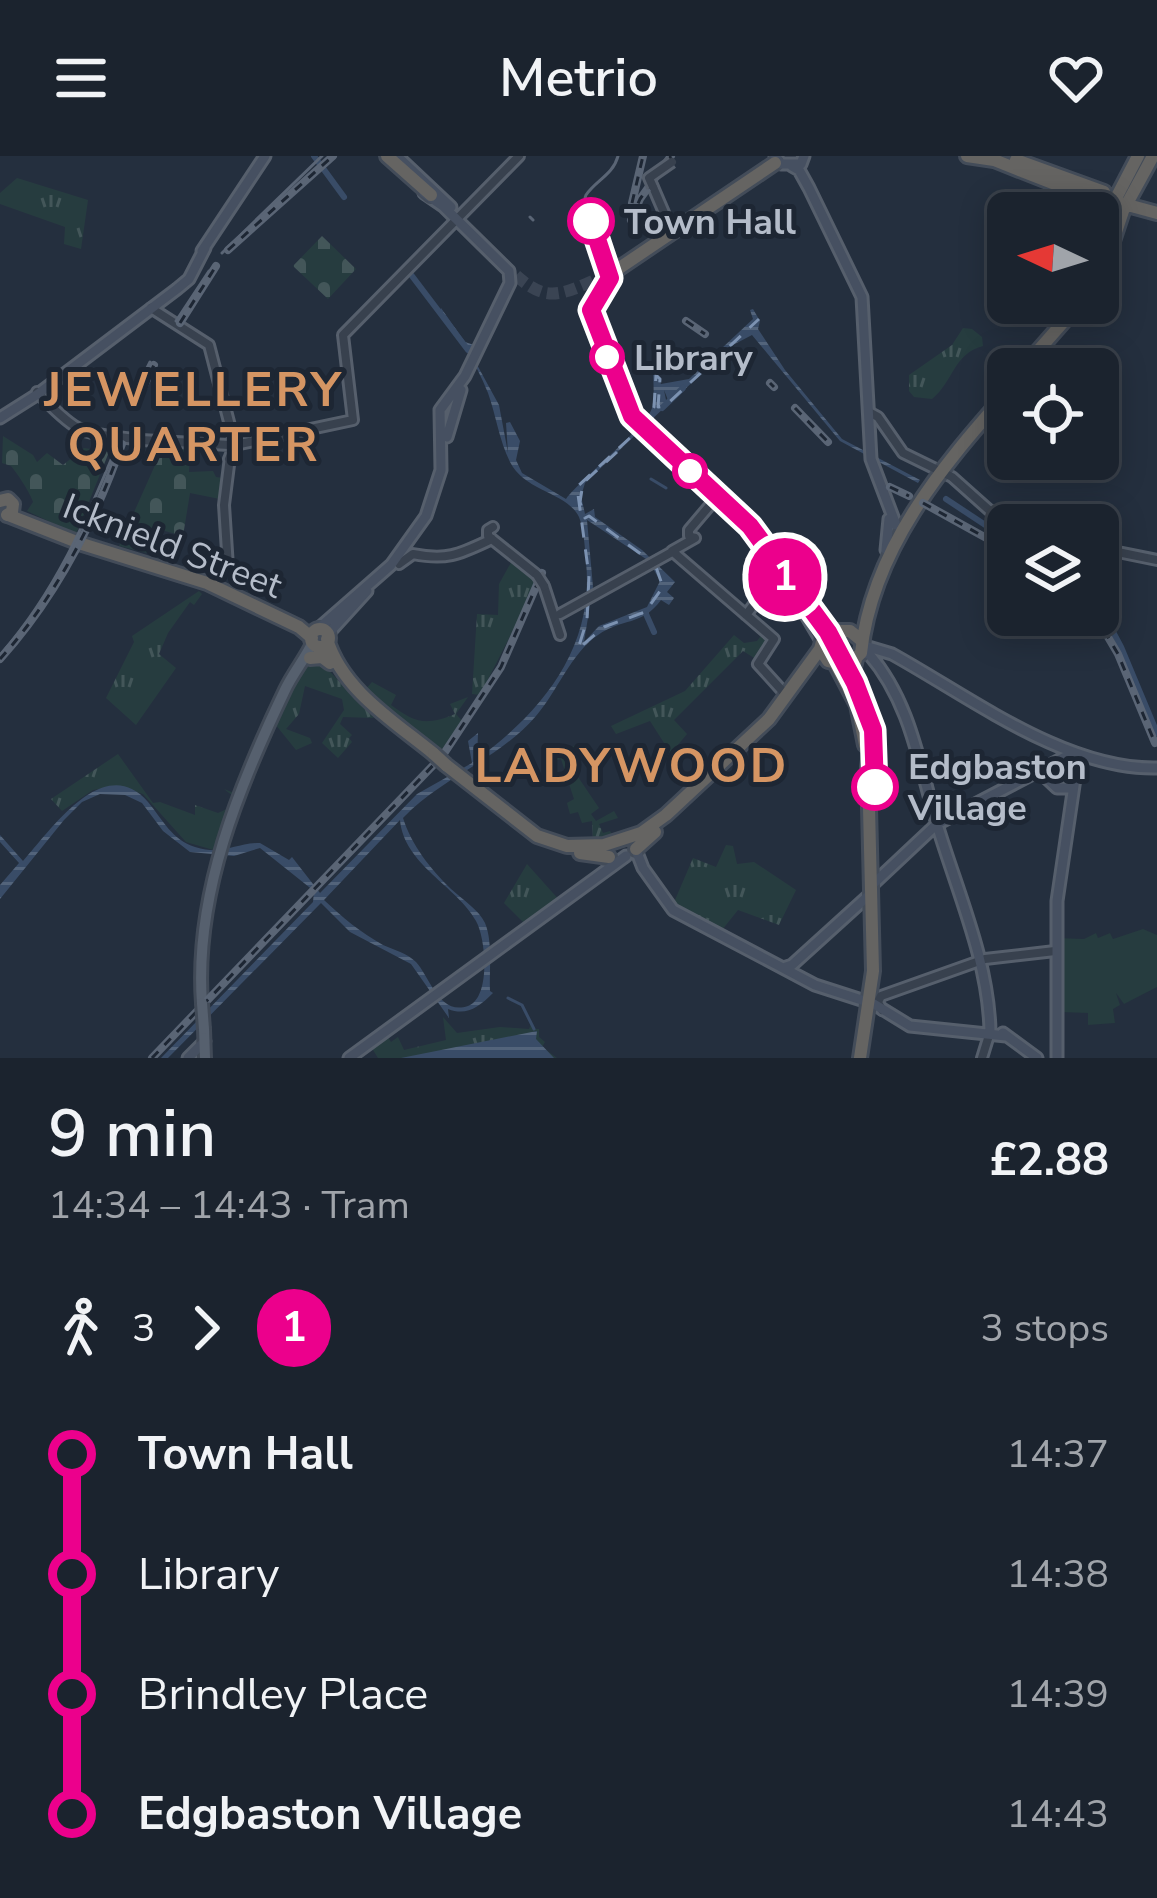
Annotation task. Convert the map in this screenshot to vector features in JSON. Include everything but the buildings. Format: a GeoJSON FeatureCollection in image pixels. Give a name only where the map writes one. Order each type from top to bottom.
{"type":"FeatureCollection","features":[{"type":"Feature","properties":{"kind":"highway"},"geometry":{"type":"LineString","coordinates":[[387,156],[432,194],[398,157]]}},
{"type":"Feature","properties":{"kind":"highway"},"geometry":{"type":"LineString","coordinates":[[967,156],[1154,208]]}},
{"type":"Feature","properties":{"kind":"highway"},"geometry":{"type":"LineString","coordinates":[[1003,156],[1121,201]]}},
{"type":"Feature","properties":{"kind":"highway"},"geometry":{"type":"LineString","coordinates":[[1119,207],[1145,156]]}},
{"type":"Feature","properties":{"kind":"highway"},"geometry":{"type":"LineString","coordinates":[[1119,207],[1145,156]]}},
{"type":"Feature","properties":{"kind":"highway"},"geometry":{"type":"LineString","coordinates":[[689,217],[707,198],[777,162]]}},
{"type":"Feature","properties":{"kind":"highway"},"geometry":{"type":"LineString","coordinates":[[611,271],[668,228],[701,215],[777,162]]}},
{"type":"Feature","properties":{"kind":"highway"},"geometry":{"type":"LineString","coordinates":[[1119,208],[1121,201]]}},
{"type":"Feature","properties":{"kind":"highway"},"geometry":{"type":"LineString","coordinates":[[632,253],[649,244]]}},
{"type":"Feature","properties":{"kind":"highway"},"geometry":{"type":"LineString","coordinates":[[648,264],[649,244]]}},
{"type":"Feature","properties":{"kind":"highway"},"geometry":{"type":"LineString","coordinates":[[1044,348],[1065,324]]}},
{"type":"Feature","properties":{"kind":"highway"},"geometry":{"type":"LineString","coordinates":[[319,639],[322,657],[352,693],[514,825],[554,849],[582,854],[622,850],[644,831],[667,820],[789,698],[840,630],[860,621],[899,521],[943,474],[987,414]]}},
{"type":"Feature","properties":{"kind":"highway"},"geometry":{"type":"LineString","coordinates":[[859,1051],[873,999],[871,718],[853,671],[891,551],[916,507],[987,416]]}},
{"type":"Feature","properties":{"kind":"highway"},"geometry":{"type":"LineString","coordinates":[[899,521],[916,507]]}},
{"type":"Feature","properties":{"kind":"highway","name":"Icknield Street"},"geometry":{"type":"LineString","coordinates":[[4,508],[84,539],[213,578],[292,618],[319,639]]}},
{"type":"Feature","properties":{"kind":"highway","name":"Icknield Street"},"geometry":{"type":"LineString","coordinates":[[4,508],[82,544],[206,583],[319,639]]}},
{"type":"Feature","properties":{"kind":"highway"},"geometry":{"type":"LineString","coordinates":[[840,630],[856,633],[860,648]]}},
{"type":"Feature","properties":{"kind":"highway"},"geometry":{"type":"LineString","coordinates":[[319,639],[352,683],[446,769]]}},
{"type":"Feature","properties":{"kind":"highway"},"geometry":{"type":"LineString","coordinates":[[826,654],[860,648]]}},
{"type":"Feature","properties":{"kind":"highway"},"geometry":{"type":"LineString","coordinates":[[826,654],[846,680],[863,723],[871,888]]}},
{"type":"Feature","properties":{"kind":"highway"},"geometry":{"type":"LineString","coordinates":[[514,825],[560,845],[622,850]]}},
{"type":"Feature","properties":{"kind":"highway"},"geometry":{"type":"LineString","coordinates":[[871,959],[873,999]]}},
{"type":"Feature","properties":{"kind":"main road"},"geometry":{"type":"LineString","coordinates":[[387,156],[510,272],[507,293],[445,411],[441,470],[412,544]]}},
{"type":"Feature","properties":{"kind":"main road"},"geometry":{"type":"LineString","coordinates":[[184,281],[265,157]]}},
{"type":"Feature","properties":{"kind":"main road"},"geometry":{"type":"LineString","coordinates":[[398,157],[454,220],[511,268],[515,277],[474,361]]}},
{"type":"Feature","properties":{"kind":"main road"},"geometry":{"type":"LineString","coordinates":[[777,162],[804,158],[806,182],[860,291],[871,454],[888,508],[886,550]]}},
{"type":"Feature","properties":{"kind":"main road"},"geometry":{"type":"LineString","coordinates":[[777,162],[806,182]]}},
{"type":"Feature","properties":{"kind":"main road"},"geometry":{"type":"LineString","coordinates":[[777,162],[806,182]]}},
{"type":"Feature","properties":{"kind":"main road"},"geometry":{"type":"LineString","coordinates":[[0,415],[172,292],[205,248]]}},
{"type":"Feature","properties":{"kind":"main road"},"geometry":{"type":"LineString","coordinates":[[205,1058],[200,944],[220,853],[271,724],[319,639],[394,565],[433,513],[450,420],[464,381]]}},
{"type":"Feature","properties":{"kind":"main road"},"geometry":{"type":"LineString","coordinates":[[445,411],[445,450]]}},
{"type":"Feature","properties":{"kind":"main road"},"geometry":{"type":"LineString","coordinates":[[888,508],[899,521]]}},
{"type":"Feature","properties":{"kind":"main road"},"geometry":{"type":"LineString","coordinates":[[860,648],[892,654],[1072,759]]}},
{"type":"Feature","properties":{"kind":"main road"},"geometry":{"type":"LineString","coordinates":[[860,648],[880,666],[904,710],[980,961],[993,1032]]}},
{"type":"Feature","properties":{"kind":"main road"},"geometry":{"type":"LineString","coordinates":[[1057,1058],[1054,951],[1061,851],[1073,788],[1072,759]]}},
{"type":"Feature","properties":{"kind":"main road"},"geometry":{"type":"LineString","coordinates":[[789,969],[937,824],[1072,759],[1157,768]]}},
{"type":"Feature","properties":{"kind":"main road"},"geometry":{"type":"LineString","coordinates":[[1042,770],[1057,788],[1073,788]]}},
{"type":"Feature","properties":{"kind":"main road"},"geometry":{"type":"LineString","coordinates":[[349,1058],[600,876],[622,850]]}},
{"type":"Feature","properties":{"kind":"main road"},"geometry":{"type":"LineString","coordinates":[[600,876],[603,861],[622,850]]}},
{"type":"Feature","properties":{"kind":"main road"},"geometry":{"type":"LineString","coordinates":[[622,850],[668,906],[831,992],[873,999],[904,1024],[922,1029],[993,1032],[1037,1058]]}},
{"type":"Feature","properties":{"kind":"main road"},"geometry":{"type":"LineString","coordinates":[[188,1058],[205,1035]]}},
{"type":"Feature","properties":{"kind":"street"},"geometry":{"type":"LineString","coordinates":[[34,394],[85,434],[121,439],[232,445],[353,421],[343,338],[519,156]]}},
{"type":"Feature","properties":{"kind":"street"},"geometry":{"type":"LineString","coordinates":[[668,228],[651,183],[682,156]]}},
{"type":"Feature","properties":{"kind":"street"},"geometry":{"type":"LineString","coordinates":[[151,308],[205,340],[230,428],[224,505],[228,567],[213,578]]}},
{"type":"Feature","properties":{"kind":"street"},"geometry":{"type":"LineString","coordinates":[[869,412],[878,416],[896,447],[943,474],[987,508]]}},
{"type":"Feature","properties":{"kind":"street"},"geometry":{"type":"LineString","coordinates":[[789,698],[758,664],[775,640],[672,551],[693,533],[717,497],[750,526],[810,616],[826,654]]}},
{"type":"Feature","properties":{"kind":"street"},"geometry":{"type":"LineString","coordinates":[[412,544],[437,555],[493,536]]}},
{"type":"Feature","properties":{"kind":"street"},"geometry":{"type":"LineString","coordinates":[[394,565],[413,554],[451,556],[493,536]]}},
{"type":"Feature","properties":{"kind":"street"},"geometry":{"type":"LineString","coordinates":[[493,536],[537,575],[558,617],[655,561]]}},
{"type":"Feature","properties":{"kind":"street"},"geometry":{"type":"LineString","coordinates":[[412,544],[425,556]]}},
{"type":"Feature","properties":{"kind":"street"},"geometry":{"type":"LineString","coordinates":[[1119,552],[1157,560]]}},
{"type":"Feature","properties":{"kind":"street"},"geometry":{"type":"LineString","coordinates":[[746,615],[780,575]]}},
{"type":"Feature","properties":{"kind":"street"},"geometry":{"type":"LineString","coordinates":[[780,575],[801,590],[828,626],[840,630]]}},
{"type":"Feature","properties":{"kind":"street"},"geometry":{"type":"LineString","coordinates":[[873,999],[980,961],[1054,951]]}},
{"type":"Feature","properties":{"kind":"street"},"geometry":{"type":"LineString","coordinates":[[982,1058],[993,1032]]}},
{"type":"Feature","properties":{"kind":"green space"},"geometry":{"type":"Polygon","coordinates":[[[17,178],[88,200],[81,249],[64,244],[65,227],[0,204],[0,193],[17,178]]]}},
{"type":"Feature","properties":{"kind":"green space"},"geometry":{"type":"Polygon","coordinates":[[[322,236],[356,269],[328,299],[293,266],[322,236]]]}},
{"type":"Feature","properties":{"kind":"green space"},"geometry":{"type":"Polygon","coordinates":[[[963,328],[982,337],[983,346],[965,355],[932,399],[914,397],[909,375],[952,345],[963,328]]]}},
{"type":"Feature","properties":{"kind":"green space"},"geometry":{"type":"Polygon","coordinates":[[[3,436],[37,462],[47,453],[63,465],[84,448],[109,452],[76,534],[27,511],[33,502],[30,494],[11,466],[2,463],[3,436]]]}},
{"type":"Feature","properties":{"kind":"green space"},"geometry":{"type":"Polygon","coordinates":[[[164,445],[190,446],[189,472],[213,471],[223,478],[220,499],[190,493],[183,536],[154,528],[147,553],[119,546],[164,445]]]}},
{"type":"Feature","properties":{"kind":"green space"},"geometry":{"type":"Polygon","coordinates":[[[513,559],[535,578],[532,593],[480,695],[472,694],[477,614],[498,615],[499,584],[513,559]]]}},
{"type":"Feature","properties":{"kind":"green space"},"geometry":{"type":"Polygon","coordinates":[[[199,591],[202,594],[194,605],[190,602],[159,654],[176,668],[136,725],[106,698],[134,642],[132,636],[199,591]]]}},
{"type":"Feature","properties":{"kind":"green space"},"geometry":{"type":"Polygon","coordinates":[[[764,632],[772,639],[759,661],[743,651],[674,720],[687,734],[662,764],[654,757],[666,746],[650,721],[616,734],[611,726],[685,691],[734,635],[744,643],[757,641],[764,632]]]}},
{"type":"Feature","properties":{"kind":"green space"},"geometry":{"type":"Polygon","coordinates":[[[317,658],[374,718],[343,717],[340,724],[352,735],[352,742],[338,758],[322,743],[344,710],[342,699],[305,686],[299,714],[286,729],[312,743],[296,750],[275,724],[302,672],[317,658]]]}},
{"type":"Feature","properties":{"kind":"green space"},"geometry":{"type":"Polygon","coordinates":[[[372,682],[396,695],[391,705],[421,721],[455,714],[450,704],[468,697],[456,714],[463,722],[438,754],[363,692],[372,682]]]}},
{"type":"Feature","properties":{"kind":"green space"},"geometry":{"type":"Polygon","coordinates":[[[579,743],[583,748],[574,754],[573,776],[599,808],[591,814],[596,821],[614,811],[618,818],[599,824],[603,833],[610,831],[613,836],[603,842],[593,841],[592,821],[582,823],[578,812],[570,814],[567,803],[574,799],[561,759],[543,764],[579,743]]]}},
{"type":"Feature","properties":{"kind":"green space"},"geometry":{"type":"Polygon","coordinates":[[[118,754],[153,803],[195,815],[195,805],[218,813],[227,809],[233,796],[224,789],[234,793],[217,851],[186,842],[143,794],[118,786],[93,790],[62,811],[51,799],[118,754]]]}},
{"type":"Feature","properties":{"kind":"green space"},"geometry":{"type":"Polygon","coordinates":[[[726,845],[733,846],[737,864],[754,862],[796,890],[779,925],[738,910],[722,930],[672,907],[693,858],[716,867],[726,845]]]}},
{"type":"Feature","properties":{"kind":"green space"},"geometry":{"type":"Polygon","coordinates":[[[527,864],[561,902],[527,926],[504,903],[527,864]]]}},
{"type":"Feature","properties":{"kind":"green space"},"geometry":{"type":"Polygon","coordinates":[[[1143,929],[1157,935],[1157,987],[1124,1004],[1116,993],[1120,1005],[1113,1009],[1115,1023],[1088,1025],[1088,1013],[1060,1012],[1057,938],[1084,939],[1096,933],[1098,938],[1110,933],[1113,939],[1143,929]]]}},
{"type":"Feature","properties":{"kind":"green space"},"geometry":{"type":"Polygon","coordinates":[[[443,1017],[457,1033],[500,1027],[529,1029],[531,1024],[539,1029],[545,1042],[542,1047],[557,1058],[378,1058],[370,1045],[386,1034],[391,1042],[398,1037],[404,1050],[446,1040],[443,1017]]]}},
{"type":"Feature","properties":{"kind":"water"},"geometry":{"type":"Polygon","coordinates":[[[441,308],[465,342],[474,345],[476,363],[499,405],[508,453],[506,423],[510,422],[520,441],[516,460],[522,473],[566,499],[648,416],[653,403],[653,368],[661,384],[689,379],[753,319],[753,309],[760,321],[758,329],[785,370],[842,439],[920,480],[840,441],[752,335],[729,347],[681,393],[677,391],[668,400],[664,390],[667,405],[585,483],[581,496],[585,514],[594,509],[595,517],[642,550],[675,582],[667,592],[674,598],[669,605],[661,600],[647,614],[588,643],[521,731],[403,818],[429,865],[485,923],[493,993],[472,1009],[448,1009],[449,1018],[411,964],[350,932],[321,903],[168,1058],[161,1058],[313,902],[314,891],[260,848],[234,856],[190,852],[163,831],[142,803],[125,795],[100,794],[82,802],[64,820],[0,899],[0,885],[19,863],[0,842],[0,835],[23,861],[63,815],[96,790],[114,785],[131,789],[148,802],[168,829],[187,844],[214,850],[260,843],[289,860],[292,857],[320,893],[417,794],[472,763],[468,741],[478,733],[477,759],[523,720],[573,649],[587,593],[579,517],[565,502],[525,480],[510,462],[478,370],[439,314],[441,308]],[[587,520],[593,587],[584,642],[599,626],[647,607],[660,581],[649,561],[587,520]],[[400,820],[324,900],[367,935],[412,959],[442,1000],[458,1008],[468,1006],[483,980],[479,929],[467,908],[411,850],[400,820]]]}},
{"type":"Feature","properties":{"kind":"water"},"geometry":{"type":"Polygon","coordinates":[[[537,1031],[536,1039],[554,1058],[401,1058],[537,1031]]]}},
{"type":"Feature","properties":{"kind":"waterway"},"geometry":{"type":"LineString","coordinates":[[314,156],[344,197]]}},
{"type":"Feature","properties":{"kind":"waterway"},"geometry":{"type":"LineString","coordinates":[[412,276],[468,350]]}},
{"type":"Feature","properties":{"kind":"waterway"},"geometry":{"type":"LineString","coordinates":[[662,408],[683,388]]}},
{"type":"Feature","properties":{"kind":"waterway"},"geometry":{"type":"LineString","coordinates":[[651,479],[666,488]]}},
{"type":"Feature","properties":{"kind":"waterway"},"geometry":{"type":"LineString","coordinates":[[946,499],[987,526]]}},
{"type":"Feature","properties":{"kind":"waterway"},"geometry":{"type":"LineString","coordinates":[[646,614],[654,632]]}},
{"type":"Feature","properties":{"kind":"waterway"},"geometry":{"type":"LineString","coordinates":[[1115,636],[1157,733]]}},
{"type":"Feature","properties":{"kind":"waterway"},"geometry":{"type":"LineString","coordinates":[[508,998],[522,1005],[534,1029]]}},
{"type":"Feature","properties":{"kind":"ferry route"},"geometry":{"type":"LineString","coordinates":[[656,567],[663,587],[645,612],[604,627],[578,649],[587,620],[589,576],[577,487],[646,423],[654,407],[656,375],[660,379],[658,407],[665,406],[759,319]]}},
{"type":"Feature","properties":{"kind":"ferry route"},"geometry":{"type":"LineString","coordinates":[[617,452],[583,483],[580,502],[585,518],[589,516],[649,560]]}},
{"type":"Feature","properties":{"kind":"tunnel"},"geometry":{"type":"LineString","coordinates":[[503,263],[531,287],[554,294],[612,273]]}},
{"type":"Feature","properties":{"kind":"tram line"},"geometry":{"type":"LineString","coordinates":[[222,253],[322,156]]}},
{"type":"Feature","properties":{"kind":"tram line"},"geometry":{"type":"LineString","coordinates":[[618,156],[586,195],[586,209],[607,273],[588,306],[631,417],[749,527],[824,634]]}},
{"type":"Feature","properties":{"kind":"tram line"},"geometry":{"type":"LineString","coordinates":[[530,217],[533,220]]}},
{"type":"Feature","properties":{"kind":"tram line","name":"1"},"geometry":{"type":"LineString","coordinates":[[591,221],[610,278],[591,310],[626,407],[750,526],[820,620],[848,669],[873,730],[875,787]]}},
{"type":"Feature","properties":{"kind":"tram line"},"geometry":{"type":"LineString","coordinates":[[176,321],[209,271]]}},
{"type":"Feature","properties":{"kind":"tram line"},"geometry":{"type":"LineString","coordinates":[[137,388],[150,362]]}},
{"type":"Feature","properties":{"kind":"tram line"},"geometry":{"type":"LineString","coordinates":[[0,655],[53,581],[118,443]]}},
{"type":"Feature","properties":{"kind":"tram line"},"geometry":{"type":"LineString","coordinates":[[848,669],[874,735],[875,804]]}},
{"type":"Feature","properties":{"kind":"railway"},"geometry":{"type":"LineString","coordinates":[[228,250],[333,156]]}},
{"type":"Feature","properties":{"kind":"railway"},"geometry":{"type":"LineString","coordinates":[[632,203],[643,156]]}},
{"type":"Feature","properties":{"kind":"railway"},"geometry":{"type":"LineString","coordinates":[[631,220],[671,156]]}},
{"type":"Feature","properties":{"kind":"railway"},"geometry":{"type":"LineString","coordinates":[[180,323],[216,266]]}},
{"type":"Feature","properties":{"kind":"railway"},"geometry":{"type":"LineString","coordinates":[[686,321],[705,334]]}},
{"type":"Feature","properties":{"kind":"railway"},"geometry":{"type":"LineString","coordinates":[[142,390],[154,365]]}},
{"type":"Feature","properties":{"kind":"railway"},"geometry":{"type":"LineString","coordinates":[[770,383],[774,387]]}},
{"type":"Feature","properties":{"kind":"railway"},"geometry":{"type":"LineString","coordinates":[[795,408],[828,442]]}},
{"type":"Feature","properties":{"kind":"railway"},"geometry":{"type":"LineString","coordinates":[[0,659],[72,557],[122,444]]}},
{"type":"Feature","properties":{"kind":"railway"},"geometry":{"type":"LineString","coordinates":[[890,487],[909,496]]}},
{"type":"Feature","properties":{"kind":"railway"},"geometry":{"type":"LineString","coordinates":[[923,503],[987,538]]}},
{"type":"Feature","properties":{"kind":"railway"},"geometry":{"type":"LineString","coordinates":[[152,1058],[443,755],[501,667],[542,573]]}},
{"type":"Feature","properties":{"kind":"railway"},"geometry":{"type":"LineString","coordinates":[[1107,636],[1155,743]]}},
{"type":"Feature","properties":{"kind":"place","name":"Town Hall"},"geometry":{"type":"Point","coordinates":[591,221]}},
{"type":"Feature","properties":{"kind":"place","name":"Library"},"geometry":{"type":"Point","coordinates":[607,357]}},
{"type":"Feature","properties":{"kind":"place","name":"Edgbaston Village"},"geometry":{"type":"Point","coordinates":[875,787]}},
{"type":"Feature","properties":{"kind":"district","name":"JEWELLERY QUARTER"},"geometry":{"type":"Point","coordinates":[194,416]}},
{"type":"Feature","properties":{"kind":"district","name":"LADYWOOD"},"geometry":{"type":"Point","coordinates":[632,765]}}]}
